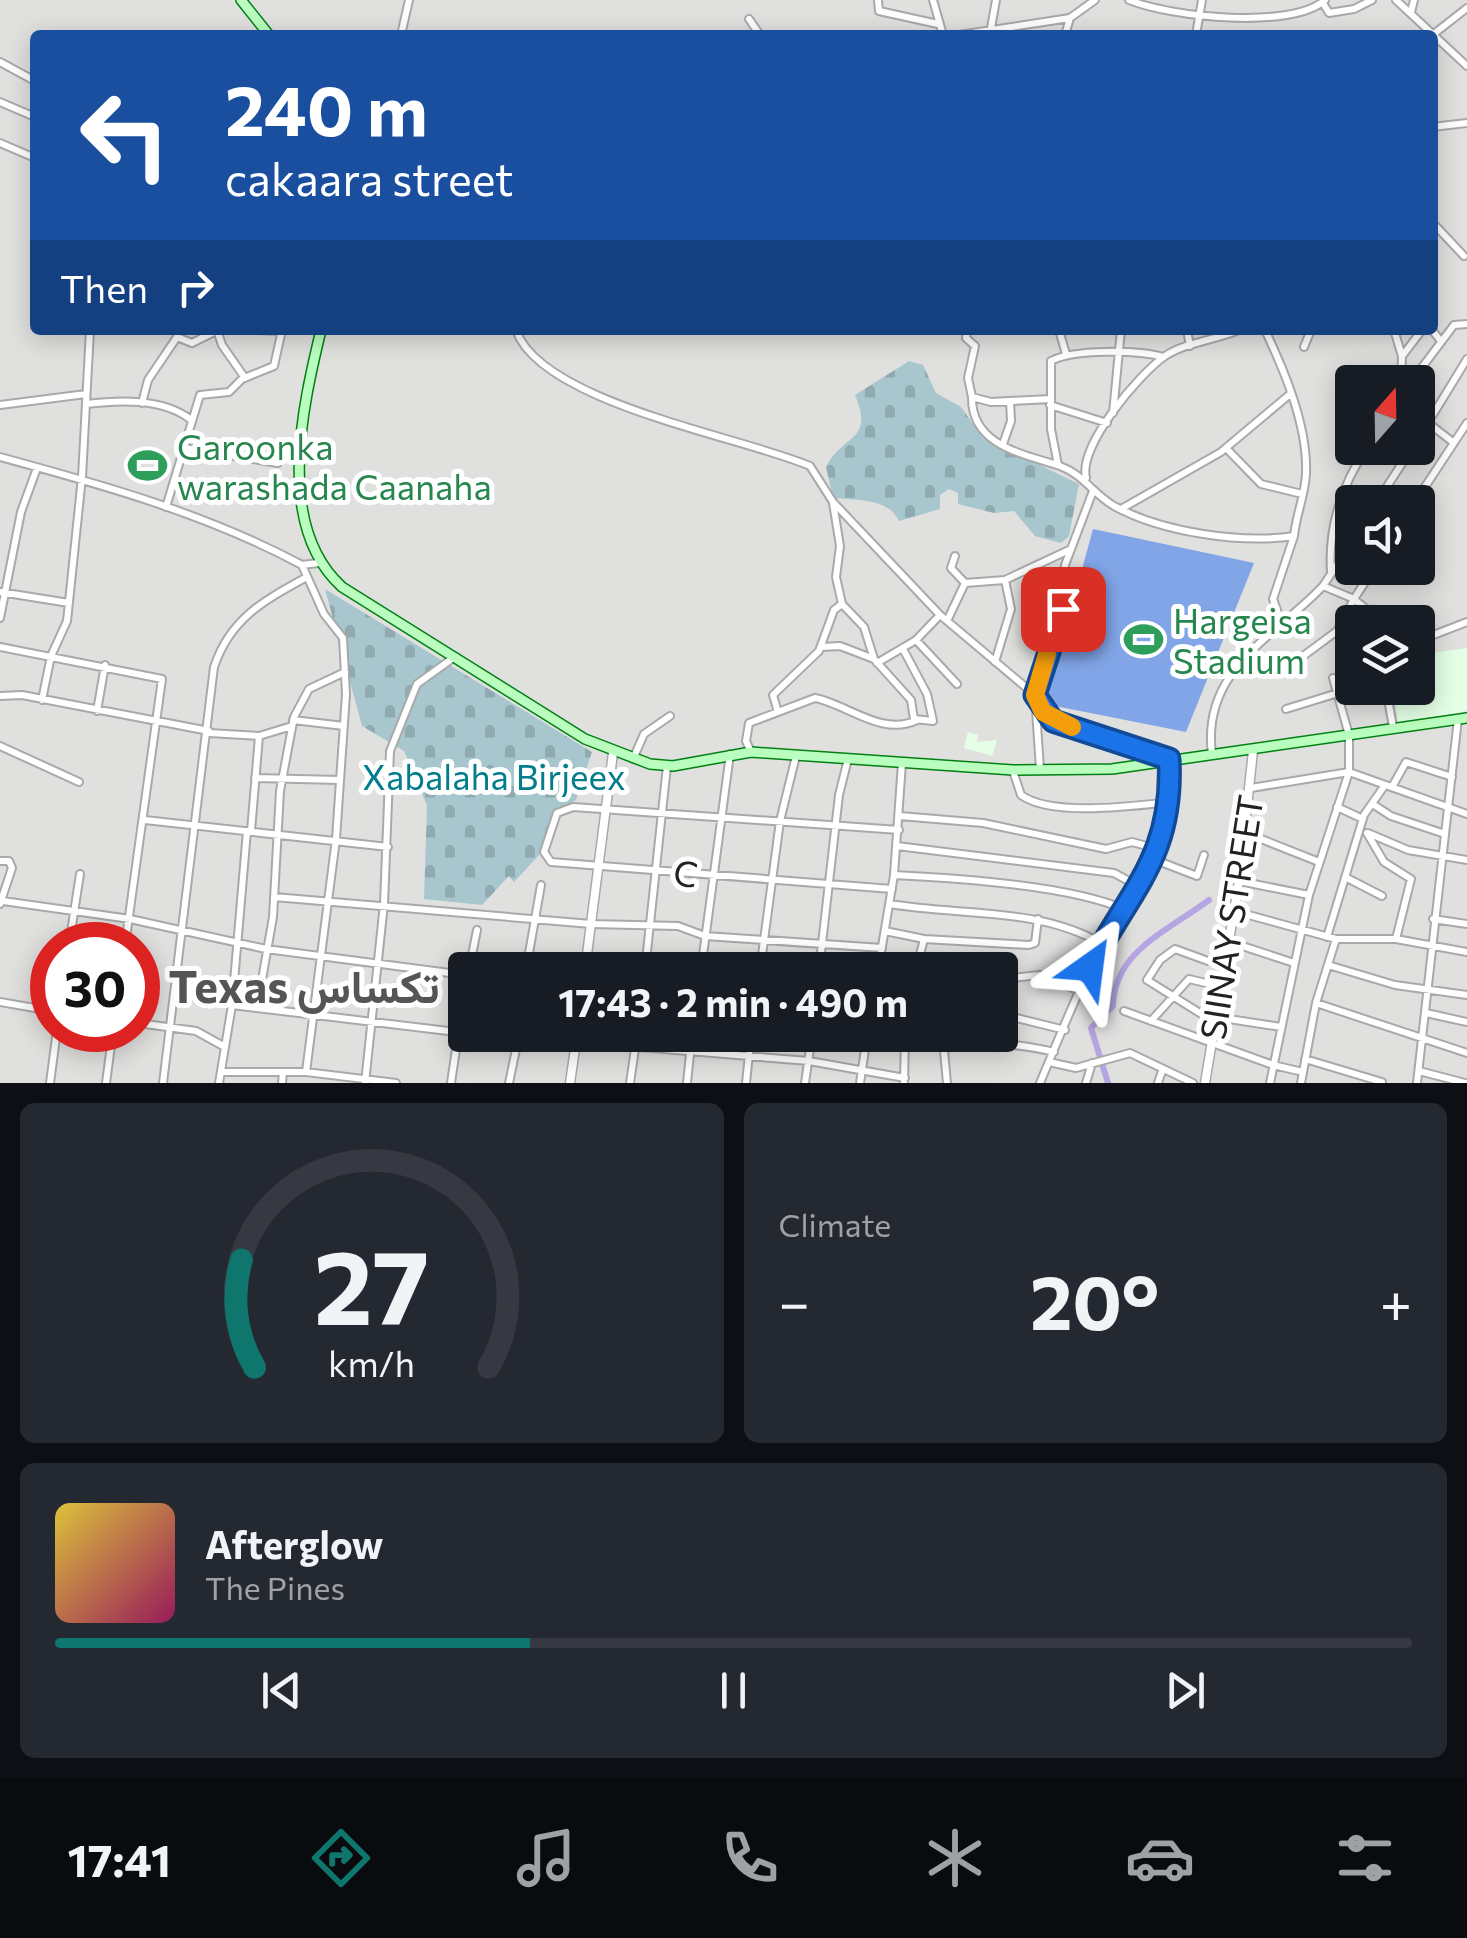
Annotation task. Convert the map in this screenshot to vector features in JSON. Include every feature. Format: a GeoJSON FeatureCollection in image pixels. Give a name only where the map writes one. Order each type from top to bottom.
{"type":"FeatureCollection","features":[{"type":"Feature","properties":{"kind":"main road"},"geometry":{"type":"LineString","coordinates":[[241,0],[265,30]]}},
{"type":"Feature","properties":{"kind":"main road"},"geometry":{"type":"LineString","coordinates":[[318,335],[304,398],[302,460],[302,513],[318,564],[342,587],[612,753],[667,766],[751,752],[1013,770],[1112,769],[1462,719]]}},
{"type":"Feature","properties":{"kind":"street"},"geometry":{"type":"LineString","coordinates":[[401,30],[408,0]]}},
{"type":"Feature","properties":{"kind":"street"},"geometry":{"type":"LineString","coordinates":[[878,0],[880,11],[890,17],[938,24]]}},
{"type":"Feature","properties":{"kind":"street"},"geometry":{"type":"LineString","coordinates":[[933,0],[941,30]]}},
{"type":"Feature","properties":{"kind":"street"},"geometry":{"type":"LineString","coordinates":[[991,28],[996,0]]}},
{"type":"Feature","properties":{"kind":"street"},"geometry":{"type":"LineString","coordinates":[[982,30],[1070,18],[1094,0]]}},
{"type":"Feature","properties":{"kind":"street"},"geometry":{"type":"LineString","coordinates":[[1129,0],[1159,12],[1246,18],[1324,2],[1329,14],[1354,10],[1372,0]]}},
{"type":"Feature","properties":{"kind":"street"},"geometry":{"type":"LineString","coordinates":[[1197,30],[1202,0]]}},
{"type":"Feature","properties":{"kind":"street"},"geometry":{"type":"LineString","coordinates":[[1396,0],[1431,30]]}},
{"type":"Feature","properties":{"kind":"street"},"geometry":{"type":"LineString","coordinates":[[1410,12],[1414,0]]}},
{"type":"Feature","properties":{"kind":"street"},"geometry":{"type":"LineString","coordinates":[[1438,31],[1466,8]]}},
{"type":"Feature","properties":{"kind":"street"},"geometry":{"type":"LineString","coordinates":[[749,18],[757,30]]}},
{"type":"Feature","properties":{"kind":"street"},"geometry":{"type":"LineString","coordinates":[[1066,30],[1070,18]]}},
{"type":"Feature","properties":{"kind":"street"},"geometry":{"type":"LineString","coordinates":[[1438,36],[1467,66]]}},
{"type":"Feature","properties":{"kind":"street"},"geometry":{"type":"LineString","coordinates":[[0,62],[30,78]]}},
{"type":"Feature","properties":{"kind":"street"},"geometry":{"type":"LineString","coordinates":[[0,102],[30,115]]}},
{"type":"Feature","properties":{"kind":"street"},"geometry":{"type":"LineString","coordinates":[[1438,126],[1467,123]]}},
{"type":"Feature","properties":{"kind":"street"},"geometry":{"type":"LineString","coordinates":[[0,143],[30,156]]}},
{"type":"Feature","properties":{"kind":"street"},"geometry":{"type":"LineString","coordinates":[[1438,228],[1464,256]]}},
{"type":"Feature","properties":{"kind":"street"},"geometry":{"type":"LineString","coordinates":[[1423,365],[1440,340],[1460,322],[1467,324]]}},
{"type":"Feature","properties":{"kind":"street"},"geometry":{"type":"LineString","coordinates":[[42,700],[52,656],[64,635],[69,603],[82,476],[90,335]]}},
{"type":"Feature","properties":{"kind":"street"},"geometry":{"type":"LineString","coordinates":[[142,403],[148,380],[176,337],[192,342],[207,335]]}},
{"type":"Feature","properties":{"kind":"street"},"geometry":{"type":"LineString","coordinates":[[219,335],[222,345],[246,378]]}},
{"type":"Feature","properties":{"kind":"street"},"geometry":{"type":"LineString","coordinates":[[166,507],[200,395],[229,392],[246,378],[274,366],[281,335]]}},
{"type":"Feature","properties":{"kind":"street"},"geometry":{"type":"LineString","coordinates":[[519,335],[536,360],[565,379],[672,424],[810,466],[833,502],[944,618],[1035,695],[1053,721],[1169,759],[1172,802],[1158,849],[1140,887],[1102,944],[1078,990],[1065,1030],[1040,1083]]}},
{"type":"Feature","properties":{"kind":"street"},"geometry":{"type":"LineString","coordinates":[[966,335],[975,346],[968,378],[978,428],[1034,462],[1058,465],[1086,479]]}},
{"type":"Feature","properties":{"kind":"street"},"geometry":{"type":"LineString","coordinates":[[1060,335],[1066,354]]}},
{"type":"Feature","properties":{"kind":"street"},"geometry":{"type":"LineString","coordinates":[[1113,413],[1121,335]]}},
{"type":"Feature","properties":{"kind":"street"},"geometry":{"type":"LineString","coordinates":[[1188,335],[1190,346]]}},
{"type":"Feature","properties":{"kind":"street"},"geometry":{"type":"LineString","coordinates":[[1224,335],[1162,358],[1106,423],[1086,458],[1086,479],[1093,491],[1149,524],[1204,535],[1294,536]]}},
{"type":"Feature","properties":{"kind":"street"},"geometry":{"type":"LineString","coordinates":[[1268,335],[1284,370],[1305,456],[1294,536],[1273,599],[1280,622]]}},
{"type":"Feature","properties":{"kind":"street"},"geometry":{"type":"LineString","coordinates":[[1304,347],[1309,335]]}},
{"type":"Feature","properties":{"kind":"street"},"geometry":{"type":"LineString","coordinates":[[1396,335],[1402,365]]}},
{"type":"Feature","properties":{"kind":"street"},"geometry":{"type":"LineString","coordinates":[[1402,356],[1418,335]]}},
{"type":"Feature","properties":{"kind":"street"},"geometry":{"type":"LineString","coordinates":[[1436,335],[1440,340]]}},
{"type":"Feature","properties":{"kind":"street"},"geometry":{"type":"LineString","coordinates":[[1058,465],[1050,365],[1066,354],[1117,356],[1145,352],[1162,358]]}},
{"type":"Feature","properties":{"kind":"street"},"geometry":{"type":"LineString","coordinates":[[1435,411],[1467,359]]}},
{"type":"Feature","properties":{"kind":"street"},"geometry":{"type":"LineString","coordinates":[[0,405],[86,394]]}},
{"type":"Feature","properties":{"kind":"street"},"geometry":{"type":"LineString","coordinates":[[1121,508],[1226,448],[1289,396]]}},
{"type":"Feature","properties":{"kind":"street"},"geometry":{"type":"LineString","coordinates":[[972,398],[1050,402],[1106,423]]}},
{"type":"Feature","properties":{"kind":"street"},"geometry":{"type":"LineString","coordinates":[[1004,444],[1011,421],[1010,401]]}},
{"type":"Feature","properties":{"kind":"street"},"geometry":{"type":"LineString","coordinates":[[86,404],[142,403],[190,420]]}},
{"type":"Feature","properties":{"kind":"street"},"geometry":{"type":"LineString","coordinates":[[1426,485],[1467,423]]}},
{"type":"Feature","properties":{"kind":"street"},"geometry":{"type":"LineString","coordinates":[[1435,428],[1454,443]]}},
{"type":"Feature","properties":{"kind":"street"},"geometry":{"type":"LineString","coordinates":[[184,448],[278,464]]}},
{"type":"Feature","properties":{"kind":"street"},"geometry":{"type":"LineString","coordinates":[[1226,448],[1262,484],[1302,494]]}},
{"type":"Feature","properties":{"kind":"street"},"geometry":{"type":"LineString","coordinates":[[0,458],[82,476],[260,543],[302,565],[318,564]]}},
{"type":"Feature","properties":{"kind":"street"},"geometry":{"type":"LineString","coordinates":[[1331,572],[1332,532],[1356,465]]}},
{"type":"Feature","properties":{"kind":"street"},"geometry":{"type":"LineString","coordinates":[[0,618],[2,592],[21,512],[37,468]]}},
{"type":"Feature","properties":{"kind":"street"},"geometry":{"type":"LineString","coordinates":[[1040,769],[1035,695],[1063,609],[1065,564],[1093,491]]}},
{"type":"Feature","properties":{"kind":"street"},"geometry":{"type":"LineString","coordinates":[[833,502],[840,546],[836,577],[842,604],[864,627],[876,661],[911,700],[917,720]]}},
{"type":"Feature","properties":{"kind":"street"},"geometry":{"type":"LineString","coordinates":[[964,584],[1005,580],[1070,549]]}},
{"type":"Feature","properties":{"kind":"street"},"geometry":{"type":"LineString","coordinates":[[956,556],[951,568],[964,584]]}},
{"type":"Feature","properties":{"kind":"street"},"geometry":{"type":"LineString","coordinates":[[302,565],[343,638],[345,672],[336,839],[306,1072]]}},
{"type":"Feature","properties":{"kind":"street"},"geometry":{"type":"LineString","coordinates":[[1213,755],[1212,731],[1222,693],[1242,658],[1323,586],[1335,566]]}},
{"type":"Feature","properties":{"kind":"street"},"geometry":{"type":"LineString","coordinates":[[163,1083],[214,667],[220,648],[257,604],[306,578]]}},
{"type":"Feature","properties":{"kind":"street"},"geometry":{"type":"LineString","coordinates":[[995,662],[1011,610],[1005,580]]}},
{"type":"Feature","properties":{"kind":"street"},"geometry":{"type":"LineString","coordinates":[[822,646],[840,646],[876,661],[903,649],[944,618],[964,584]]}},
{"type":"Feature","properties":{"kind":"street"},"geometry":{"type":"LineString","coordinates":[[1291,665],[1336,631],[1363,585]]}},
{"type":"Feature","properties":{"kind":"street"},"geometry":{"type":"LineString","coordinates":[[1323,586],[1361,605]]}},
{"type":"Feature","properties":{"kind":"street"},"geometry":{"type":"LineString","coordinates":[[2,592],[69,603]]}},
{"type":"Feature","properties":{"kind":"street"},"geometry":{"type":"LineString","coordinates":[[778,710],[772,703],[773,695],[822,646],[834,610],[842,604]]}},
{"type":"Feature","properties":{"kind":"street"},"geometry":{"type":"LineString","coordinates":[[1435,635],[1467,622]]}},
{"type":"Feature","properties":{"kind":"street"},"geometry":{"type":"LineString","coordinates":[[916,640],[957,684]]}},
{"type":"Feature","properties":{"kind":"street"},"geometry":{"type":"LineString","coordinates":[[0,647],[159,676],[163,684],[130,922]]}},
{"type":"Feature","properties":{"kind":"street"},"geometry":{"type":"LineString","coordinates":[[751,752],[746,742],[749,722],[815,698],[875,722],[933,721],[933,710],[903,649]]}},
{"type":"Feature","properties":{"kind":"street"},"geometry":{"type":"LineString","coordinates":[[365,1082],[384,904],[392,744],[417,684],[453,658]]}},
{"type":"Feature","properties":{"kind":"street"},"geometry":{"type":"LineString","coordinates":[[97,710],[105,665]]}},
{"type":"Feature","properties":{"kind":"street"},"geometry":{"type":"LineString","coordinates":[[257,1008],[274,897],[283,778],[292,723],[309,689],[345,672]]}},
{"type":"Feature","properties":{"kind":"street"},"geometry":{"type":"LineString","coordinates":[[1333,678],[1335,684]]}},
{"type":"Feature","properties":{"kind":"street"},"geometry":{"type":"LineString","coordinates":[[1286,709],[1335,694]]}},
{"type":"Feature","properties":{"kind":"street"},"geometry":{"type":"LineString","coordinates":[[0,696],[42,700],[209,732],[259,736],[292,723],[344,726]]}},
{"type":"Feature","properties":{"kind":"street"},"geometry":{"type":"LineString","coordinates":[[1270,1083],[1300,928],[1349,772],[1349,735],[1341,705]]}},
{"type":"Feature","properties":{"kind":"street"},"geometry":{"type":"LineString","coordinates":[[1389,705],[1394,727]]}},
{"type":"Feature","properties":{"kind":"street"},"geometry":{"type":"LineString","coordinates":[[633,760],[644,734],[670,716]]}},
{"type":"Feature","properties":{"kind":"street"},"geometry":{"type":"LineString","coordinates":[[1417,1083],[1430,943],[1462,719]]}},
{"type":"Feature","properties":{"kind":"street"},"geometry":{"type":"LineString","coordinates":[[220,1083],[232,1005],[235,942],[259,736]]}},
{"type":"Feature","properties":{"kind":"street"},"geometry":{"type":"LineString","coordinates":[[0,746],[79,782]]}},
{"type":"Feature","properties":{"kind":"street","name":"SIINAY STREET"},"geometry":{"type":"LineString","coordinates":[[1205,1083],[1240,881],[1253,751]]}},
{"type":"Feature","properties":{"kind":"street"},"geometry":{"type":"LineString","coordinates":[[588,952],[612,753]]}},
{"type":"Feature","properties":{"kind":"street"},"geometry":{"type":"LineString","coordinates":[[703,952],[730,753]]}},
{"type":"Feature","properties":{"kind":"street"},"geometry":{"type":"LineString","coordinates":[[762,952],[780,821],[796,756]]}},
{"type":"Feature","properties":{"kind":"street"},"geometry":{"type":"LineString","coordinates":[[821,952],[836,826],[849,757]]}},
{"type":"Feature","properties":{"kind":"street"},"geometry":{"type":"LineString","coordinates":[[1301,1083],[1345,876],[1363,831],[1363,819],[1406,762],[1452,777]]}},
{"type":"Feature","properties":{"kind":"street"},"geometry":{"type":"LineString","coordinates":[[881,952],[894,876],[902,763]]}},
{"type":"Feature","properties":{"kind":"street"},"geometry":{"type":"LineString","coordinates":[[646,952],[667,766]]}},
{"type":"Feature","properties":{"kind":"street"},"geometry":{"type":"LineString","coordinates":[[1013,770],[1021,795],[1038,803],[1121,807],[1172,802]]}},
{"type":"Feature","properties":{"kind":"street"},"geometry":{"type":"LineString","coordinates":[[1251,788],[1349,772],[1467,814]]}},
{"type":"Feature","properties":{"kind":"street"},"geometry":{"type":"LineString","coordinates":[[256,778],[340,780]]}},
{"type":"Feature","properties":{"kind":"street"},"geometry":{"type":"LineString","coordinates":[[1374,805],[1445,834]]}},
{"type":"Feature","properties":{"kind":"street"},"geometry":{"type":"LineString","coordinates":[[606,807],[899,830]]}},
{"type":"Feature","properties":{"kind":"street","name":"C"},"geometry":{"type":"LineString","coordinates":[[606,807],[560,810],[544,852],[551,862],[892,888]]}},
{"type":"Feature","properties":{"kind":"street"},"geometry":{"type":"LineString","coordinates":[[1337,807],[1363,819]]}},
{"type":"Feature","properties":{"kind":"street"},"geometry":{"type":"LineString","coordinates":[[900,816],[983,823],[1106,848],[1132,842],[1158,849]]}},
{"type":"Feature","properties":{"kind":"street"},"geometry":{"type":"LineString","coordinates":[[144,820],[388,847]]}},
{"type":"Feature","properties":{"kind":"street"},"geometry":{"type":"LineString","coordinates":[[1363,831],[1408,850],[1467,860]]}},
{"type":"Feature","properties":{"kind":"street"},"geometry":{"type":"LineString","coordinates":[[1363,831],[1384,862],[1411,879],[1396,939]]}},
{"type":"Feature","properties":{"kind":"street"},"geometry":{"type":"LineString","coordinates":[[1246,833],[1319,862]]}},
{"type":"Feature","properties":{"kind":"street"},"geometry":{"type":"LineString","coordinates":[[897,846],[1114,873],[1140,887]]}},
{"type":"Feature","properties":{"kind":"street"},"geometry":{"type":"LineString","coordinates":[[1153,860],[1197,876],[1204,855]]}},
{"type":"Feature","properties":{"kind":"street"},"geometry":{"type":"LineString","coordinates":[[0,860],[9,861],[12,868],[2,903],[130,919],[266,949],[378,966],[448,972]]}},
{"type":"Feature","properties":{"kind":"street"},"geometry":{"type":"LineString","coordinates":[[73,922],[80,874]]}},
{"type":"Feature","properties":{"kind":"street"},"geometry":{"type":"LineString","coordinates":[[894,876],[955,878],[1088,897],[1126,910]]}},
{"type":"Feature","properties":{"kind":"street"},"geometry":{"type":"LineString","coordinates":[[1345,876],[1382,896]]}},
{"type":"Feature","properties":{"kind":"street"},"geometry":{"type":"LineString","coordinates":[[1240,881],[1309,895]]}},
{"type":"Feature","properties":{"kind":"street"},"geometry":{"type":"LineString","coordinates":[[529,952],[540,885]]}},
{"type":"Feature","properties":{"kind":"street"},"geometry":{"type":"LineString","coordinates":[[274,897],[592,924],[678,926],[704,936],[882,948]]}},
{"type":"Feature","properties":{"kind":"street"},"geometry":{"type":"LineString","coordinates":[[890,904],[1038,919],[1063,924],[1102,944]]}},
{"type":"Feature","properties":{"kind":"street"},"geometry":{"type":"LineString","coordinates":[[1234,911],[1331,938],[1396,939],[1467,952]]}},
{"type":"Feature","properties":{"kind":"street"},"geometry":{"type":"LineString","coordinates":[[884,931],[924,939],[1032,945],[1038,919]]}},
{"type":"Feature","properties":{"kind":"street"},"geometry":{"type":"LineString","coordinates":[[1433,919],[1467,924]]}},
{"type":"Feature","properties":{"kind":"street"},"geometry":{"type":"LineString","coordinates":[[472,952],[477,930]]}},
{"type":"Feature","properties":{"kind":"street"},"geometry":{"type":"LineString","coordinates":[[921,952],[924,939]]}},
{"type":"Feature","properties":{"kind":"street"},"geometry":{"type":"LineString","coordinates":[[1230,942],[1294,963]]}},
{"type":"Feature","properties":{"kind":"street"},"geometry":{"type":"LineString","coordinates":[[1208,961],[1175,949],[1160,960],[1148,980],[1203,1016],[1281,1027]]}},
{"type":"Feature","properties":{"kind":"street"},"geometry":{"type":"LineString","coordinates":[[1328,964],[1427,991],[1467,995]]}},
{"type":"Feature","properties":{"kind":"street"},"geometry":{"type":"LineString","coordinates":[[1018,977],[1040,975],[1078,990]]}},
{"type":"Feature","properties":{"kind":"street"},"geometry":{"type":"LineString","coordinates":[[1151,1021],[1189,979],[1214,985]]}},
{"type":"Feature","properties":{"kind":"street"},"geometry":{"type":"LineString","coordinates":[[0,1002],[30,1007]]}},
{"type":"Feature","properties":{"kind":"street"},"geometry":{"type":"LineString","coordinates":[[1316,1003],[1467,1054]]}},
{"type":"Feature","properties":{"kind":"street"},"geometry":{"type":"LineString","coordinates":[[232,1005],[448,1031]]}},
{"type":"Feature","properties":{"kind":"street"},"geometry":{"type":"LineString","coordinates":[[1124,1011],[1273,1066],[1303,1072]]}},
{"type":"Feature","properties":{"kind":"street"},"geometry":{"type":"LineString","coordinates":[[1426,1013],[1467,1022]]}},
{"type":"Feature","properties":{"kind":"street"},"geometry":{"type":"LineString","coordinates":[[1018,1018],[1065,1030]]}},
{"type":"Feature","properties":{"kind":"street"},"geometry":{"type":"LineString","coordinates":[[160,1024],[196,1031],[225,1046]]}},
{"type":"Feature","properties":{"kind":"street"},"geometry":{"type":"LineString","coordinates":[[1018,1043],[1054,1052]]}},
{"type":"Feature","properties":{"kind":"street"},"geometry":{"type":"LineString","coordinates":[[50,1083],[55,1052]]}},
{"type":"Feature","properties":{"kind":"street"},"geometry":{"type":"LineString","coordinates":[[106,1083],[111,1052]]}},
{"type":"Feature","properties":{"kind":"street"},"geometry":{"type":"LineString","coordinates":[[451,1083],[457,1052]]}},
{"type":"Feature","properties":{"kind":"street"},"geometry":{"type":"LineString","coordinates":[[509,1083],[516,1052]]}},
{"type":"Feature","properties":{"kind":"street"},"geometry":{"type":"LineString","coordinates":[[570,1083],[574,1052]]}},
{"type":"Feature","properties":{"kind":"street"},"geometry":{"type":"LineString","coordinates":[[630,1083],[634,1052]]}},
{"type":"Feature","properties":{"kind":"street"},"geometry":{"type":"LineString","coordinates":[[686,1083],[690,1052]]}},
{"type":"Feature","properties":{"kind":"street"},"geometry":{"type":"LineString","coordinates":[[724,1052],[862,1067],[905,1081],[905,1052]]}},
{"type":"Feature","properties":{"kind":"street"},"geometry":{"type":"LineString","coordinates":[[746,1083],[749,1052]]}},
{"type":"Feature","properties":{"kind":"street"},"geometry":{"type":"LineString","coordinates":[[805,1083],[811,1052]]}},
{"type":"Feature","properties":{"kind":"street"},"geometry":{"type":"LineString","coordinates":[[860,1083],[865,1052]]}},
{"type":"Feature","properties":{"kind":"street"},"geometry":{"type":"LineString","coordinates":[[944,1052],[947,1083]]}},
{"type":"Feature","properties":{"kind":"street"},"geometry":{"type":"LineString","coordinates":[[1050,1062],[1076,1068],[1130,1053],[1193,1083]]}},
{"type":"Feature","properties":{"kind":"street"},"geometry":{"type":"LineString","coordinates":[[1305,1059],[1382,1082]]}},
{"type":"Feature","properties":{"kind":"street"},"geometry":{"type":"LineString","coordinates":[[1086,1083],[1094,1061]]}},
{"type":"Feature","properties":{"kind":"street"},"geometry":{"type":"LineString","coordinates":[[1158,1083],[1162,1071]]}},
{"type":"Feature","properties":{"kind":"street"},"geometry":{"type":"LineString","coordinates":[[1419,1071],[1465,1083]]}},
{"type":"Feature","properties":{"kind":"street"},"geometry":{"type":"LineString","coordinates":[[221,1072],[306,1072],[396,1083]]}},
{"type":"Feature","properties":{"kind":"street"},"geometry":{"type":"LineString","coordinates":[[282,1083],[283,1072]]}},
{"type":"Feature","properties":{"kind":"shaded area"},"geometry":{"type":"Polygon","coordinates":[[[0,0],[1467,0],[1467,1083],[0,1083],[0,0]]]}},
{"type":"Feature","properties":{"kind":"shaded area"},"geometry":{"type":"Polygon","coordinates":[[[1093,529],[1254,563],[1186,732],[1045,704],[1093,529]]]}},
{"type":"Feature","properties":{"kind":"shaded area"},"geometry":{"type":"Polygon","coordinates":[[[1467,648],[1467,711],[1398,724],[1396,705],[1435,705],[1435,653],[1467,648]]]}},
{"type":"Feature","properties":{"kind":"shaded area"},"geometry":{"type":"Polygon","coordinates":[[[968,732],[978,735],[977,742],[997,740],[992,756],[964,748],[968,732]]]}},
{"type":"Feature","properties":{"kind":"green space"},"geometry":{"type":"Polygon","coordinates":[[[909,361],[923,365],[936,393],[961,407],[983,438],[1079,484],[1069,536],[1061,543],[1035,536],[1014,511],[994,513],[958,504],[958,493],[949,489],[940,495],[940,509],[899,521],[880,504],[833,498],[826,467],[859,430],[860,410],[855,395],[909,361]]]}},
{"type":"Feature","properties":{"kind":"green space","name":"Xabalaha Birjeex"},"geometry":{"type":"Polygon","coordinates":[[[325,589],[592,752],[576,800],[560,810],[541,853],[514,882],[509,876],[482,905],[424,899],[427,805],[404,751],[362,726],[325,589]]]}},
{"type":"Feature","properties":{"kind":"waterway"},"geometry":{"type":"LineString","coordinates":[[1108,1083],[1091,1028],[1113,1006],[1123,970],[1146,944],[1209,900]]}},
{"type":"Feature","properties":{"kind":"slow traffic"},"geometry":{"type":"LineString","coordinates":[[1047,654],[1035,695],[1043,712],[1053,721],[1072,727]]}},
{"type":"Feature","properties":{"kind":"place","name":"Garoonka warashada Caanaha"},"geometry":{"type":"Point","coordinates":[147,465]}},
{"type":"Feature","properties":{"kind":"place","name":"Hargeisa Stadium"},"geometry":{"type":"Point","coordinates":[1143,639]}},
{"type":"Feature","properties":{"kind":"district","name":"Texas تكساس"},"geometry":{"type":"Point","coordinates":[304,984]}},
{"type":"Feature","properties":{"kind":"route"},"geometry":{"type":"LineString","coordinates":[[1063,609],[1035,695],[1043,712],[1053,721],[1169,759],[1172,802],[1158,849],[1140,887],[1090,967]]}}]}
